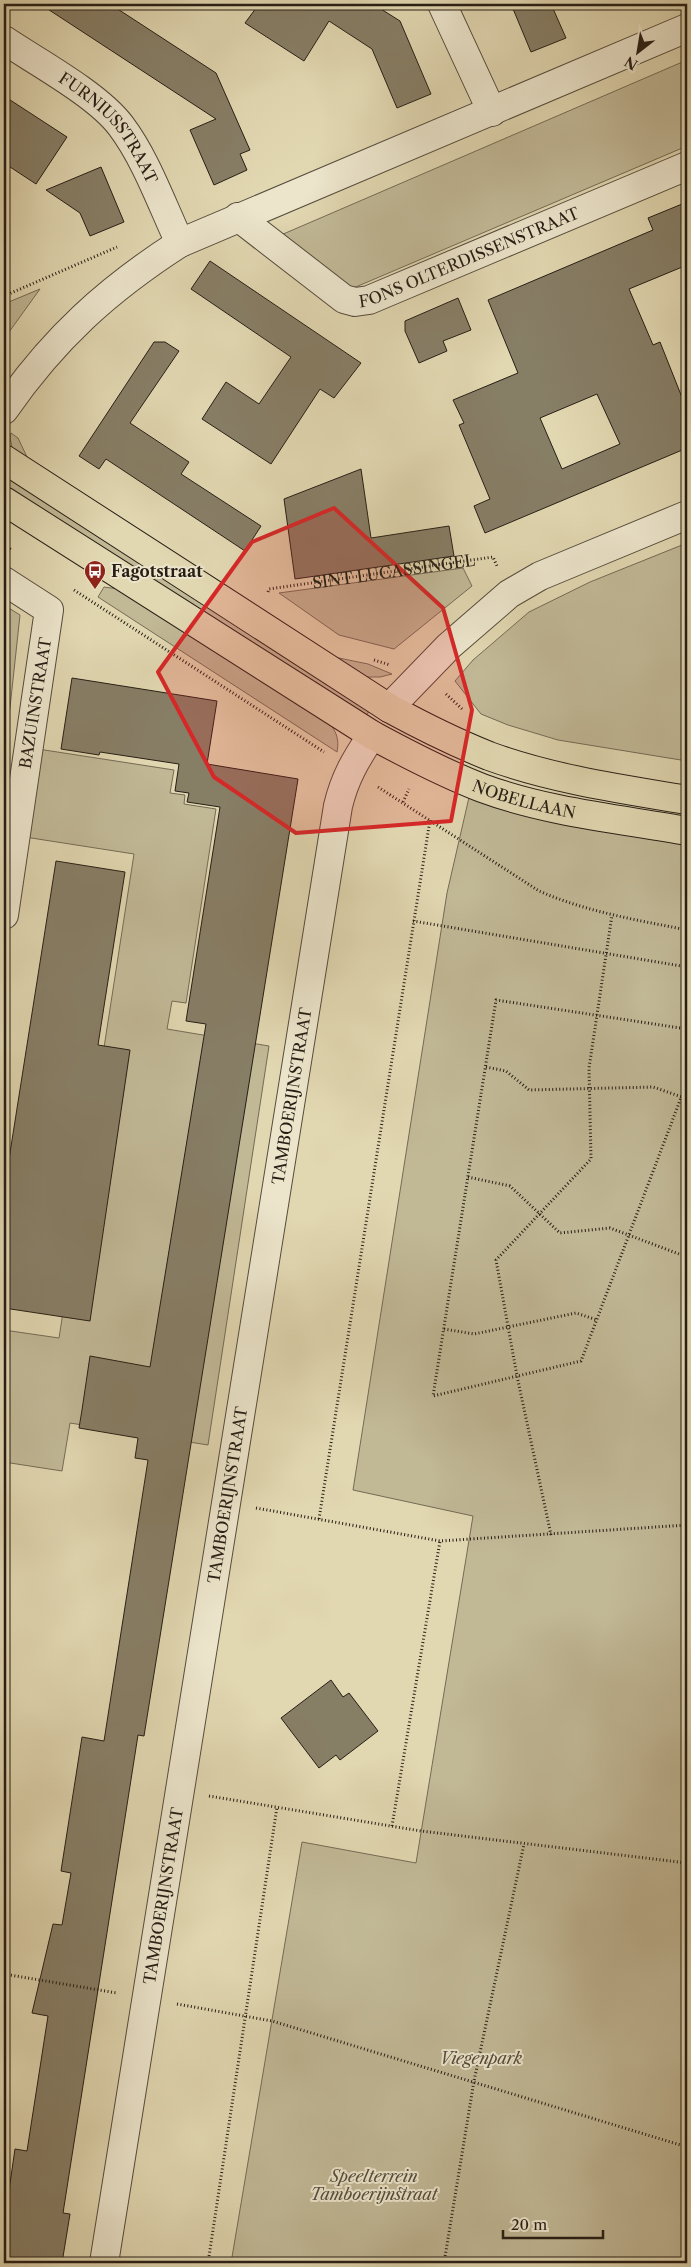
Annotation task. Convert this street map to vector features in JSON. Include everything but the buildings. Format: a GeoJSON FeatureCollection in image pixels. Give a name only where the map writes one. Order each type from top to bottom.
{"type":"FeatureCollection","features":[{"type":"Feature","properties":{"kind":"main road"},"geometry":{"type":"LineString","coordinates":[[4,459],[389,708]]}},
{"type":"Feature","properties":{"kind":"main road"},"geometry":{"type":"LineString","coordinates":[[4,501],[372,735]]}},
{"type":"Feature","properties":{"kind":"main road","name":"NOBELLAAN"},"geometry":{"type":"LineString","coordinates":[[389,708],[434,733],[491,756],[590,782],[687,800]]}},
{"type":"Feature","properties":{"kind":"main road","name":"NOBELLAAN"},"geometry":{"type":"LineString","coordinates":[[372,735],[421,762],[482,788],[555,807],[687,831]]}},
{"type":"Feature","properties":{"kind":"street"},"geometry":{"type":"LineString","coordinates":[[442,4],[492,112]]}},
{"type":"Feature","properties":{"kind":"street"},"geometry":{"type":"LineString","coordinates":[[4,410],[30,373],[87,312],[139,270],[180,243],[687,28]]}},
{"type":"Feature","properties":{"kind":"street","name":"FURNIUSSTRAAT"},"geometry":{"type":"LineString","coordinates":[[4,40],[96,102],[121,125],[138,154],[180,243]]}},
{"type":"Feature","properties":{"kind":"street","name":"FONS OLTERDISSENSTRAAT"},"geometry":{"type":"LineString","coordinates":[[238,217],[344,299],[355,302],[369,300],[687,166]]}},
{"type":"Feature","properties":{"kind":"street"},"geometry":{"type":"LineString","coordinates":[[389,708],[449,646],[509,594],[540,576],[687,515]]}},
{"type":"Feature","properties":{"kind":"street","name":"BAZUINSTRAAT"},"geometry":{"type":"LineString","coordinates":[[4,581],[49,610],[4,915]]}},
{"type":"Feature","properties":{"kind":"street","name":"TAMBOERIJNSTRAAT"},"geometry":{"type":"LineString","coordinates":[[104,2263],[338,806],[344,782],[350,769],[372,735]]}},
{"type":"Feature","properties":{"kind":"path"},"geometry":{"type":"LineString","coordinates":[[4,296],[125,244]]}},
{"type":"Feature","properties":{"kind":"path","name":"SINT LUCASSINGEL"},"geometry":{"type":"LineString","coordinates":[[265,596],[269,589],[493,557],[509,594]]}},
{"type":"Feature","properties":{"kind":"path"},"geometry":{"type":"LineString","coordinates":[[372,659],[386,663],[442,691],[466,714]]}},
{"type":"Feature","properties":{"kind":"path"},"geometry":{"type":"LineString","coordinates":[[319,1519],[430,820]]}},
{"type":"Feature","properties":{"kind":"path"},"geometry":{"type":"LineString","coordinates":[[550,1535],[517,1376],[496,1260],[591,1159],[589,1068],[612,915]]}},
{"type":"Feature","properties":{"kind":"path"},"geometry":{"type":"LineString","coordinates":[[414,921],[687,967]]}},
{"type":"Feature","properties":{"kind":"path"},"geometry":{"type":"LineString","coordinates":[[687,1029],[496,1000],[433,1396],[581,1361],[687,1082]]}},
{"type":"Feature","properties":{"kind":"path"},"geometry":{"type":"LineString","coordinates":[[486,1067],[506,1071],[529,1090],[653,1087],[682,1097]]}},
{"type":"Feature","properties":{"kind":"path"},"geometry":{"type":"LineString","coordinates":[[468,1178],[510,1186],[560,1233],[610,1228],[687,1257]]}},
{"type":"Feature","properties":{"kind":"path"},"geometry":{"type":"LineString","coordinates":[[444,1329],[474,1334],[576,1313],[597,1320]]}},
{"type":"Feature","properties":{"kind":"path"},"geometry":{"type":"LineString","coordinates":[[226,1502],[440,1541],[687,1525]]}},
{"type":"Feature","properties":{"kind":"path"},"geometry":{"type":"LineString","coordinates":[[392,1826],[440,1541]]}},
{"type":"Feature","properties":{"kind":"path"},"geometry":{"type":"LineString","coordinates":[[179,1791],[392,1826],[687,1863]]}},
{"type":"Feature","properties":{"kind":"path"},"geometry":{"type":"LineString","coordinates":[[208,2263],[277,1807]]}},
{"type":"Feature","properties":{"kind":"path"},"geometry":{"type":"LineString","coordinates":[[444,2263],[474,2081],[524,1844]]}},
{"type":"Feature","properties":{"kind":"path"},"geometry":{"type":"LineString","coordinates":[[4,1974],[272,2021],[687,2147]]}},
{"type":"Feature","properties":{"kind":"highlighted area"},"geometry":{"type":"Polygon","coordinates":[[[334,508],[443,608],[472,710],[451,821],[296,833],[214,777],[158,672],[252,542],[334,508]]]}},
{"type":"Feature","properties":{"kind":"green space"},"geometry":{"type":"Polygon","coordinates":[[[687,60],[687,146],[351,289],[281,235],[687,60]]]}},
{"type":"Feature","properties":{"kind":"green space"},"geometry":{"type":"Polygon","coordinates":[[[40,289],[4,339],[4,304],[40,289]]]}},
{"type":"Feature","properties":{"kind":"green space"},"geometry":{"type":"Polygon","coordinates":[[[11,433],[18,438],[27,457],[334,657],[368,664],[392,674],[380,677],[359,677],[13,452],[10,438],[11,433]]]}},
{"type":"Feature","properties":{"kind":"green space"},"geometry":{"type":"Polygon","coordinates":[[[4,471],[371,708],[363,721],[4,488],[4,471]]]}},
{"type":"Feature","properties":{"kind":"green space"},"geometry":{"type":"Polygon","coordinates":[[[687,543],[687,761],[558,740],[508,725],[481,714],[455,681],[473,660],[529,612],[590,582],[687,543]]]}},
{"type":"Feature","properties":{"kind":"green space"},"geometry":{"type":"Polygon","coordinates":[[[463,568],[472,586],[394,649],[339,635],[279,593],[463,568]]]}},
{"type":"Feature","properties":{"kind":"green space"},"geometry":{"type":"Polygon","coordinates":[[[104,587],[126,590],[326,719],[336,734],[338,742],[337,752],[98,597],[104,587]]]}},
{"type":"Feature","properties":{"kind":"green space"},"geometry":{"type":"Polygon","coordinates":[[[4,605],[20,615],[8,726],[4,724],[4,605]]]}},
{"type":"Feature","properties":{"kind":"green space"},"geometry":{"type":"Polygon","coordinates":[[[25,747],[174,770],[170,793],[185,795],[184,804],[216,809],[186,1003],[172,1001],[167,1029],[269,1046],[208,1445],[70,1423],[62,1471],[4,1462],[4,1330],[59,1338],[134,854],[12,835],[25,747]]]}},
{"type":"Feature","properties":{"kind":"green space","name":"Viegenpark"},"geometry":{"type":"Polygon","coordinates":[[[470,793],[530,815],[579,827],[687,844],[687,2263],[231,2263],[302,1842],[416,1863],[473,1516],[353,1490],[447,893],[470,793]]]}},
{"type":"Feature","properties":{"kind":"place","name":"Fagotstraat"},"geometry":{"type":"Point","coordinates":[95,590]}},
{"type":"Feature","properties":{"kind":"park label","name":"Speelterrein Tamboerijnstraat"},"geometry":{"type":"Point","coordinates":[374,2185]}}]}
